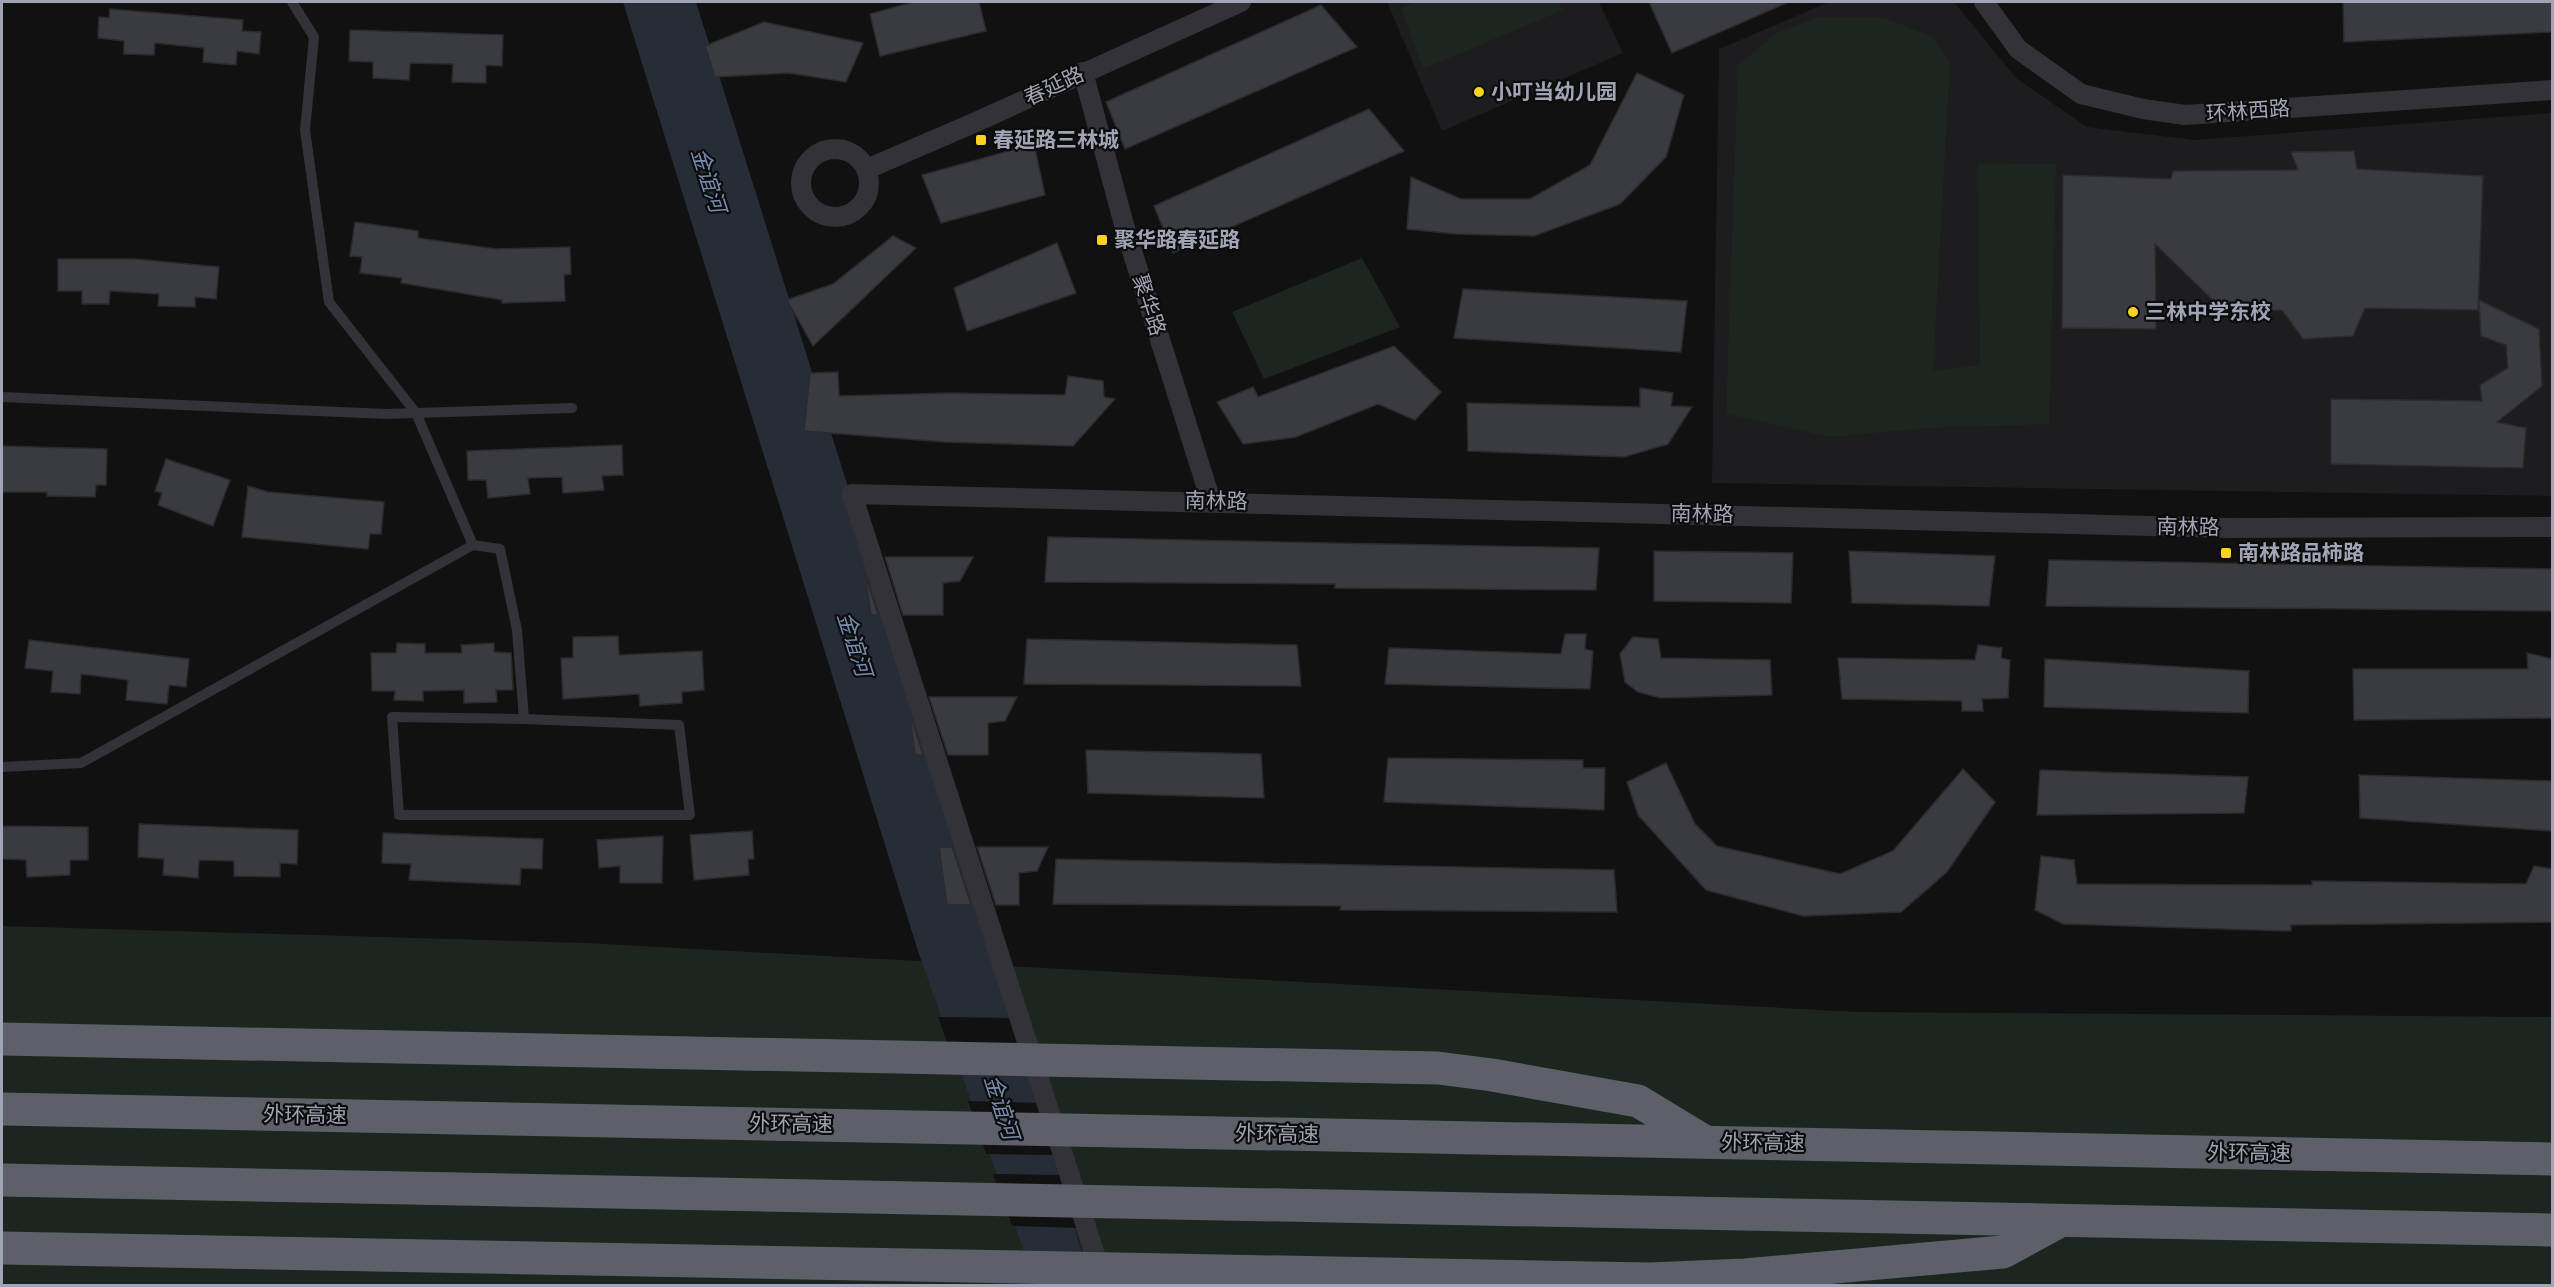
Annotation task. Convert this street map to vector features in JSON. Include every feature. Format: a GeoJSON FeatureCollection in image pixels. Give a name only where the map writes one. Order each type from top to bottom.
{"type":"FeatureCollection","features":[{"type":"Feature","properties":{"kind":"highway"},"geometry":{"type":"LineString","coordinates":[[2,1039],[1417,1067],[1465,1071],[1638,1101],[1706,1142]]}},
{"type":"Feature","properties":{"kind":"highway","name":"外环高速"},"geometry":{"type":"LineString","coordinates":[[2,1109],[2553,1159]]}},
{"type":"Feature","properties":{"kind":"highway"},"geometry":{"type":"LineString","coordinates":[[2,1180],[2553,1230]]}},
{"type":"Feature","properties":{"kind":"highway"},"geometry":{"type":"LineString","coordinates":[[2,1248],[997,1266],[1111,1277],[1699,1278],[2003,1252],[2061,1221]]}},
{"type":"Feature","properties":{"kind":"street","name":"春延路"},"geometry":{"type":"LineString","coordinates":[[867,169],[1241,2]]}},
{"type":"Feature","properties":{"kind":"street","name":"环林西路"},"geometry":{"type":"LineString","coordinates":[[1984,2],[2018,49],[2081,94],[2185,115],[2553,90]]}},
{"type":"Feature","properties":{"kind":"street","name":"聚华路"},"geometry":{"type":"LineString","coordinates":[[1083,72],[1126,232],[1211,501]]}},
{"type":"Feature","properties":{"kind":"street","name":"南林路"},"geometry":{"type":"LineString","coordinates":[[1111,1277],[852,494],[1211,501],[2230,528],[2553,527]]}},
{"type":"Feature","properties":{"kind":"lane"},"geometry":{"type":"LineString","coordinates":[[291,2],[314,37],[305,130],[329,302],[416,413],[473,546]]}},
{"type":"Feature","properties":{"kind":"lane"},"geometry":{"type":"LineString","coordinates":[[2,397],[374,414],[572,408]]}},
{"type":"Feature","properties":{"kind":"lane"},"geometry":{"type":"LineString","coordinates":[[2,767],[81,763],[473,546],[500,549],[517,630],[524,719]]}},
{"type":"Feature","properties":{"kind":"lane"},"geometry":{"type":"LineString","coordinates":[[392,717],[524,719],[679,725],[690,815],[399,815],[392,717]]}},
{"type":"Feature","properties":{"kind":"shaded area","name":"小叮当幼儿园"},"geometry":{"type":"Polygon","coordinates":[[[1387,2],[1599,2],[1623,53],[1442,131],[1387,2]]]}},
{"type":"Feature","properties":{"kind":"shaded area"},"geometry":{"type":"Polygon","coordinates":[[[1415,2],[1559,2],[1563,10],[1423,69],[1401,8],[1415,2]]]}},
{"type":"Feature","properties":{"kind":"shaded area","name":"三林中学东校"},"geometry":{"type":"Polygon","coordinates":[[[1829,2],[1954,2],[2016,78],[2087,127],[2194,140],[2552,113],[2552,496],[1712,483],[1719,49],[1829,2]]]}},
{"type":"Feature","properties":{"kind":"shaded area"},"geometry":{"type":"Polygon","coordinates":[[[1820,17],[1885,18],[1933,37],[1950,63],[1933,371],[1980,365],[1978,163],[2056,164],[2049,424],[1929,428],[1830,437],[1726,414],[1738,66],[1776,33],[1820,17]]]}},
{"type":"Feature","properties":{"kind":"shaded area"},"geometry":{"type":"Polygon","coordinates":[[[1362,258],[1400,327],[1264,379],[1232,312],[1362,258]]]}},
{"type":"Feature","properties":{"kind":"shaded area"},"geometry":{"type":"Polygon","coordinates":[[[2,926],[585,943],[1857,1012],[2552,1017],[2552,1285],[2,1286],[2,926]]]}},
{"type":"Feature","properties":{"kind":"water","name":"金谊河"},"geometry":{"type":"Polygon","coordinates":[[[623,2],[696,2],[998,966],[1091,1285],[1036,1285],[918,951],[623,2]]]}},
{"type":"Feature","properties":{"kind":"pier"},"geometry":{"type":"Polygon","coordinates":[[[938,1017],[1016,1018],[1032,1072],[957,1071],[938,1017]]]}},
{"type":"Feature","properties":{"kind":"pier"},"geometry":{"type":"Polygon","coordinates":[[[968,1101],[1041,1103],[1056,1155],[986,1154],[968,1101]]]}},
{"type":"Feature","properties":{"kind":"pier"},"geometry":{"type":"Polygon","coordinates":[[[993,1174],[1062,1175],[1077,1228],[1012,1226],[993,1174]]]}},
{"type":"Feature","properties":{"kind":"building"},"geometry":{"type":"Polygon","coordinates":[[[913,2],[979,2],[986,31],[880,56],[870,14],[913,2]]]}},
{"type":"Feature","properties":{"kind":"building"},"geometry":{"type":"Polygon","coordinates":[[[1649,2],[1789,2],[1672,53],[1649,2]]]}},
{"type":"Feature","properties":{"kind":"building"},"geometry":{"type":"Polygon","coordinates":[[[2343,2],[2553,2],[2553,32],[2344,42],[2343,2]]]}},
{"type":"Feature","properties":{"kind":"building"},"geometry":{"type":"Polygon","coordinates":[[[1321,5],[1357,47],[1125,149],[1106,102],[1321,5]]]}},
{"type":"Feature","properties":{"kind":"building"},"geometry":{"type":"Polygon","coordinates":[[[110,9],[243,20],[242,31],[261,32],[259,54],[237,51],[236,65],[203,62],[204,48],[155,43],[154,55],[124,54],[124,41],[98,38],[99,17],[109,18],[110,9]]]}},
{"type":"Feature","properties":{"kind":"building"},"geometry":{"type":"Polygon","coordinates":[[[764,22],[863,43],[846,82],[788,73],[715,77],[705,46],[764,22]]]}},
{"type":"Feature","properties":{"kind":"building"},"geometry":{"type":"Polygon","coordinates":[[[350,30],[503,35],[502,66],[486,65],[486,83],[452,82],[453,64],[410,63],[409,80],[373,78],[373,62],[349,61],[350,30]]]}},
{"type":"Feature","properties":{"kind":"building"},"geometry":{"type":"Polygon","coordinates":[[[1637,73],[1684,95],[1666,157],[1620,204],[1534,236],[1456,234],[1407,229],[1411,177],[1461,199],[1530,199],[1590,165],[1637,73]]]}},
{"type":"Feature","properties":{"kind":"building"},"geometry":{"type":"Polygon","coordinates":[[[1369,109],[1404,151],[1173,253],[1154,206],[1369,109]]]}},
{"type":"Feature","properties":{"kind":"building"},"geometry":{"type":"Polygon","coordinates":[[[1034,144],[1045,195],[941,223],[922,175],[1034,144]]]}},
{"type":"Feature","properties":{"kind":"building"},"geometry":{"type":"Polygon","coordinates":[[[2354,151],[2357,169],[2483,176],[2478,310],[2365,308],[2353,336],[2303,339],[2282,310],[2224,311],[2155,244],[2156,329],[2062,328],[2063,175],[2171,179],[2173,171],[2298,170],[2291,152],[2354,151]]]}},
{"type":"Feature","properties":{"kind":"building"},"geometry":{"type":"Polygon","coordinates":[[[355,222],[418,231],[418,238],[496,249],[570,247],[571,274],[564,275],[565,301],[502,303],[502,300],[401,283],[402,278],[360,273],[362,257],[350,256],[355,222]]]}},
{"type":"Feature","properties":{"kind":"building"},"geometry":{"type":"Polygon","coordinates":[[[893,236],[916,248],[813,346],[787,300],[833,284],[893,236]]]}},
{"type":"Feature","properties":{"kind":"building"},"geometry":{"type":"Polygon","coordinates":[[[1057,243],[1076,293],[967,331],[954,288],[1057,243]]]}},
{"type":"Feature","properties":{"kind":"building"},"geometry":{"type":"Polygon","coordinates":[[[58,259],[135,259],[219,267],[216,299],[195,297],[195,307],[158,306],[159,294],[110,291],[109,304],[82,304],[82,291],[58,291],[58,259]]]}},
{"type":"Feature","properties":{"kind":"building"},"geometry":{"type":"Polygon","coordinates":[[[1463,289],[1687,301],[1681,352],[1454,338],[1463,289]]]}},
{"type":"Feature","properties":{"kind":"building"},"geometry":{"type":"Polygon","coordinates":[[[2479,300],[2539,329],[2542,386],[2497,422],[2526,428],[2523,468],[2331,464],[2331,399],[2482,401],[2480,385],[2508,368],[2506,345],[2481,336],[2479,300]]]}},
{"type":"Feature","properties":{"kind":"building"},"geometry":{"type":"Polygon","coordinates":[[[1394,346],[1441,392],[1415,420],[1378,404],[1296,437],[1243,444],[1217,402],[1253,387],[1258,397],[1394,346]]]}},
{"type":"Feature","properties":{"kind":"building"},"geometry":{"type":"Polygon","coordinates":[[[838,372],[839,396],[950,393],[1065,395],[1068,376],[1103,381],[1104,397],[1115,399],[1073,446],[945,442],[804,431],[810,373],[838,372]]]}},
{"type":"Feature","properties":{"kind":"building"},"geometry":{"type":"Polygon","coordinates":[[[1640,388],[1673,393],[1671,406],[1692,407],[1668,444],[1624,457],[1468,451],[1467,403],[1640,407],[1640,388]]]}},
{"type":"Feature","properties":{"kind":"building"},"geometry":{"type":"Polygon","coordinates":[[[622,445],[623,475],[602,476],[604,490],[563,493],[562,477],[528,478],[530,494],[488,498],[486,480],[468,480],[467,451],[622,445]]]}},
{"type":"Feature","properties":{"kind":"building"},"geometry":{"type":"Polygon","coordinates":[[[2,446],[107,449],[106,485],[96,485],[95,497],[47,496],[47,492],[2,492],[2,446]]]}},
{"type":"Feature","properties":{"kind":"building"},"geometry":{"type":"Polygon","coordinates":[[[166,459],[230,480],[213,526],[158,505],[162,493],[155,491],[166,459]]]}},
{"type":"Feature","properties":{"kind":"building"},"geometry":{"type":"Polygon","coordinates":[[[248,486],[268,492],[384,502],[381,534],[370,534],[368,549],[242,537],[248,486]]]}},
{"type":"Feature","properties":{"kind":"building"},"geometry":{"type":"Polygon","coordinates":[[[1048,537],[1599,548],[1596,590],[1335,588],[1335,584],[1045,582],[1048,537]]]}},
{"type":"Feature","properties":{"kind":"building"},"geometry":{"type":"Polygon","coordinates":[[[1654,551],[1793,553],[1791,603],[1654,601],[1654,551]]]}},
{"type":"Feature","properties":{"kind":"building"},"geometry":{"type":"Polygon","coordinates":[[[1849,551],[1995,556],[1989,606],[1852,603],[1849,551]]]}},
{"type":"Feature","properties":{"kind":"building"},"geometry":{"type":"Polygon","coordinates":[[[885,557],[973,557],[960,581],[943,583],[943,615],[903,615],[885,557]]]}},
{"type":"Feature","properties":{"kind":"building"},"geometry":{"type":"Polygon","coordinates":[[[2049,560],[2553,569],[2553,611],[2046,606],[2049,560]]]}},
{"type":"Feature","properties":{"kind":"building"},"geometry":{"type":"Polygon","coordinates":[[[865,574],[878,615],[871,615],[865,574]]]}},
{"type":"Feature","properties":{"kind":"building"},"geometry":{"type":"Polygon","coordinates":[[[1565,634],[1586,634],[1585,649],[1593,651],[1590,689],[1385,684],[1389,648],[1561,654],[1565,634]]]}},
{"type":"Feature","properties":{"kind":"building"},"geometry":{"type":"Polygon","coordinates":[[[618,636],[619,655],[702,651],[704,690],[682,692],[682,703],[640,706],[639,694],[563,699],[561,658],[573,658],[573,637],[618,636]]]}},
{"type":"Feature","properties":{"kind":"building"},"geometry":{"type":"Polygon","coordinates":[[[1633,637],[1658,639],[1661,658],[1770,660],[1772,695],[1661,698],[1638,692],[1625,682],[1620,654],[1633,637]]]}},
{"type":"Feature","properties":{"kind":"building"},"geometry":{"type":"Polygon","coordinates":[[[1027,639],[1297,645],[1301,686],[1024,684],[1027,639]]]}},
{"type":"Feature","properties":{"kind":"building"},"geometry":{"type":"Polygon","coordinates":[[[29,640],[189,659],[186,687],[169,685],[167,704],[126,700],[128,680],[81,674],[80,694],[51,692],[53,671],[25,668],[29,640]]]}},
{"type":"Feature","properties":{"kind":"building"},"geometry":{"type":"Polygon","coordinates":[[[397,643],[425,644],[425,653],[462,653],[461,645],[494,643],[494,652],[511,653],[513,690],[496,690],[497,702],[464,703],[464,690],[423,691],[423,701],[394,700],[395,691],[372,691],[371,653],[396,653],[397,643]]]}},
{"type":"Feature","properties":{"kind":"building"},"geometry":{"type":"Polygon","coordinates":[[[1978,645],[2002,648],[2001,658],[2010,660],[2008,698],[1982,699],[1983,711],[1962,711],[1962,701],[1842,699],[1838,658],[1975,660],[1978,645]]]}},
{"type":"Feature","properties":{"kind":"building"},"geometry":{"type":"Polygon","coordinates":[[[2527,653],[2553,659],[2553,718],[2354,720],[2353,669],[2528,669],[2527,653]]]}},
{"type":"Feature","properties":{"kind":"building"},"geometry":{"type":"Polygon","coordinates":[[[2045,659],[2249,671],[2248,713],[2044,707],[2045,659]]]}},
{"type":"Feature","properties":{"kind":"building"},"geometry":{"type":"Polygon","coordinates":[[[929,697],[1017,697],[1005,721],[988,723],[988,755],[948,755],[929,697]]]}},
{"type":"Feature","properties":{"kind":"building"},"geometry":{"type":"Polygon","coordinates":[[[910,714],[923,755],[915,755],[910,714]]]}},
{"type":"Feature","properties":{"kind":"building"},"geometry":{"type":"Polygon","coordinates":[[[1086,750],[1261,754],[1264,798],[1088,793],[1086,750]]]}},
{"type":"Feature","properties":{"kind":"building"},"geometry":{"type":"Polygon","coordinates":[[[1388,758],[1583,760],[1583,768],[1605,768],[1604,810],[1384,802],[1388,758]]]}},
{"type":"Feature","properties":{"kind":"building"},"geometry":{"type":"Polygon","coordinates":[[[1666,763],[1695,824],[1717,846],[1840,874],[1893,851],[1963,769],[1995,802],[1947,872],[1901,912],[1803,916],[1706,890],[1638,815],[1627,782],[1666,763]]]}},
{"type":"Feature","properties":{"kind":"building"},"geometry":{"type":"Polygon","coordinates":[[[2040,770],[2248,777],[2244,813],[2037,815],[2040,770]]]}},
{"type":"Feature","properties":{"kind":"building"},"geometry":{"type":"Polygon","coordinates":[[[2359,775],[2553,781],[2553,831],[2360,818],[2359,775]]]}},
{"type":"Feature","properties":{"kind":"building"},"geometry":{"type":"Polygon","coordinates":[[[139,824],[298,830],[297,864],[280,863],[280,877],[234,876],[234,861],[199,860],[198,878],[163,875],[164,859],[138,857],[139,824]]]}},
{"type":"Feature","properties":{"kind":"building"},"geometry":{"type":"Polygon","coordinates":[[[2,826],[88,827],[88,860],[70,860],[70,875],[27,877],[26,860],[2,859],[2,826]]]}},
{"type":"Feature","properties":{"kind":"building"},"geometry":{"type":"Polygon","coordinates":[[[752,831],[754,859],[748,859],[749,875],[694,880],[690,835],[752,831]]]}},
{"type":"Feature","properties":{"kind":"building"},"geometry":{"type":"Polygon","coordinates":[[[383,833],[543,839],[542,869],[521,868],[520,885],[409,880],[411,864],[382,863],[383,833]]]}},
{"type":"Feature","properties":{"kind":"building"},"geometry":{"type":"Polygon","coordinates":[[[663,836],[662,883],[620,883],[620,866],[599,868],[597,840],[663,836]]]}},
{"type":"Feature","properties":{"kind":"building"},"geometry":{"type":"Polygon","coordinates":[[[939,847],[952,847],[971,905],[947,905],[939,847]]]}},
{"type":"Feature","properties":{"kind":"building"},"geometry":{"type":"Polygon","coordinates":[[[977,847],[1048,847],[1037,871],[1019,873],[1019,905],[996,905],[977,847]]]}},
{"type":"Feature","properties":{"kind":"building"},"geometry":{"type":"Polygon","coordinates":[[[2041,856],[2074,860],[2077,884],[2312,885],[2312,881],[2526,884],[2534,866],[2553,869],[2553,922],[2291,925],[2291,931],[2063,924],[2035,910],[2041,856]]]}},
{"type":"Feature","properties":{"kind":"building"},"geometry":{"type":"Polygon","coordinates":[[[1056,859],[1614,870],[1617,912],[1340,910],[1341,906],[1053,904],[1056,859]]]}},
{"type":"Feature","properties":{"kind":"place","name":"小叮当幼儿园"},"geometry":{"type":"Point","coordinates":[1479,92]}},
{"type":"Feature","properties":{"kind":"place","name":"春延路三林城"},"geometry":{"type":"Point","coordinates":[981,140]}},
{"type":"Feature","properties":{"kind":"place","name":"聚华路春延路"},"geometry":{"type":"Point","coordinates":[1102,240]}},
{"type":"Feature","properties":{"kind":"place","name":"三林中学东校"},"geometry":{"type":"Point","coordinates":[2133,312]}},
{"type":"Feature","properties":{"kind":"place","name":"南林路品柿路"},"geometry":{"type":"Point","coordinates":[2226,553]}}]}
